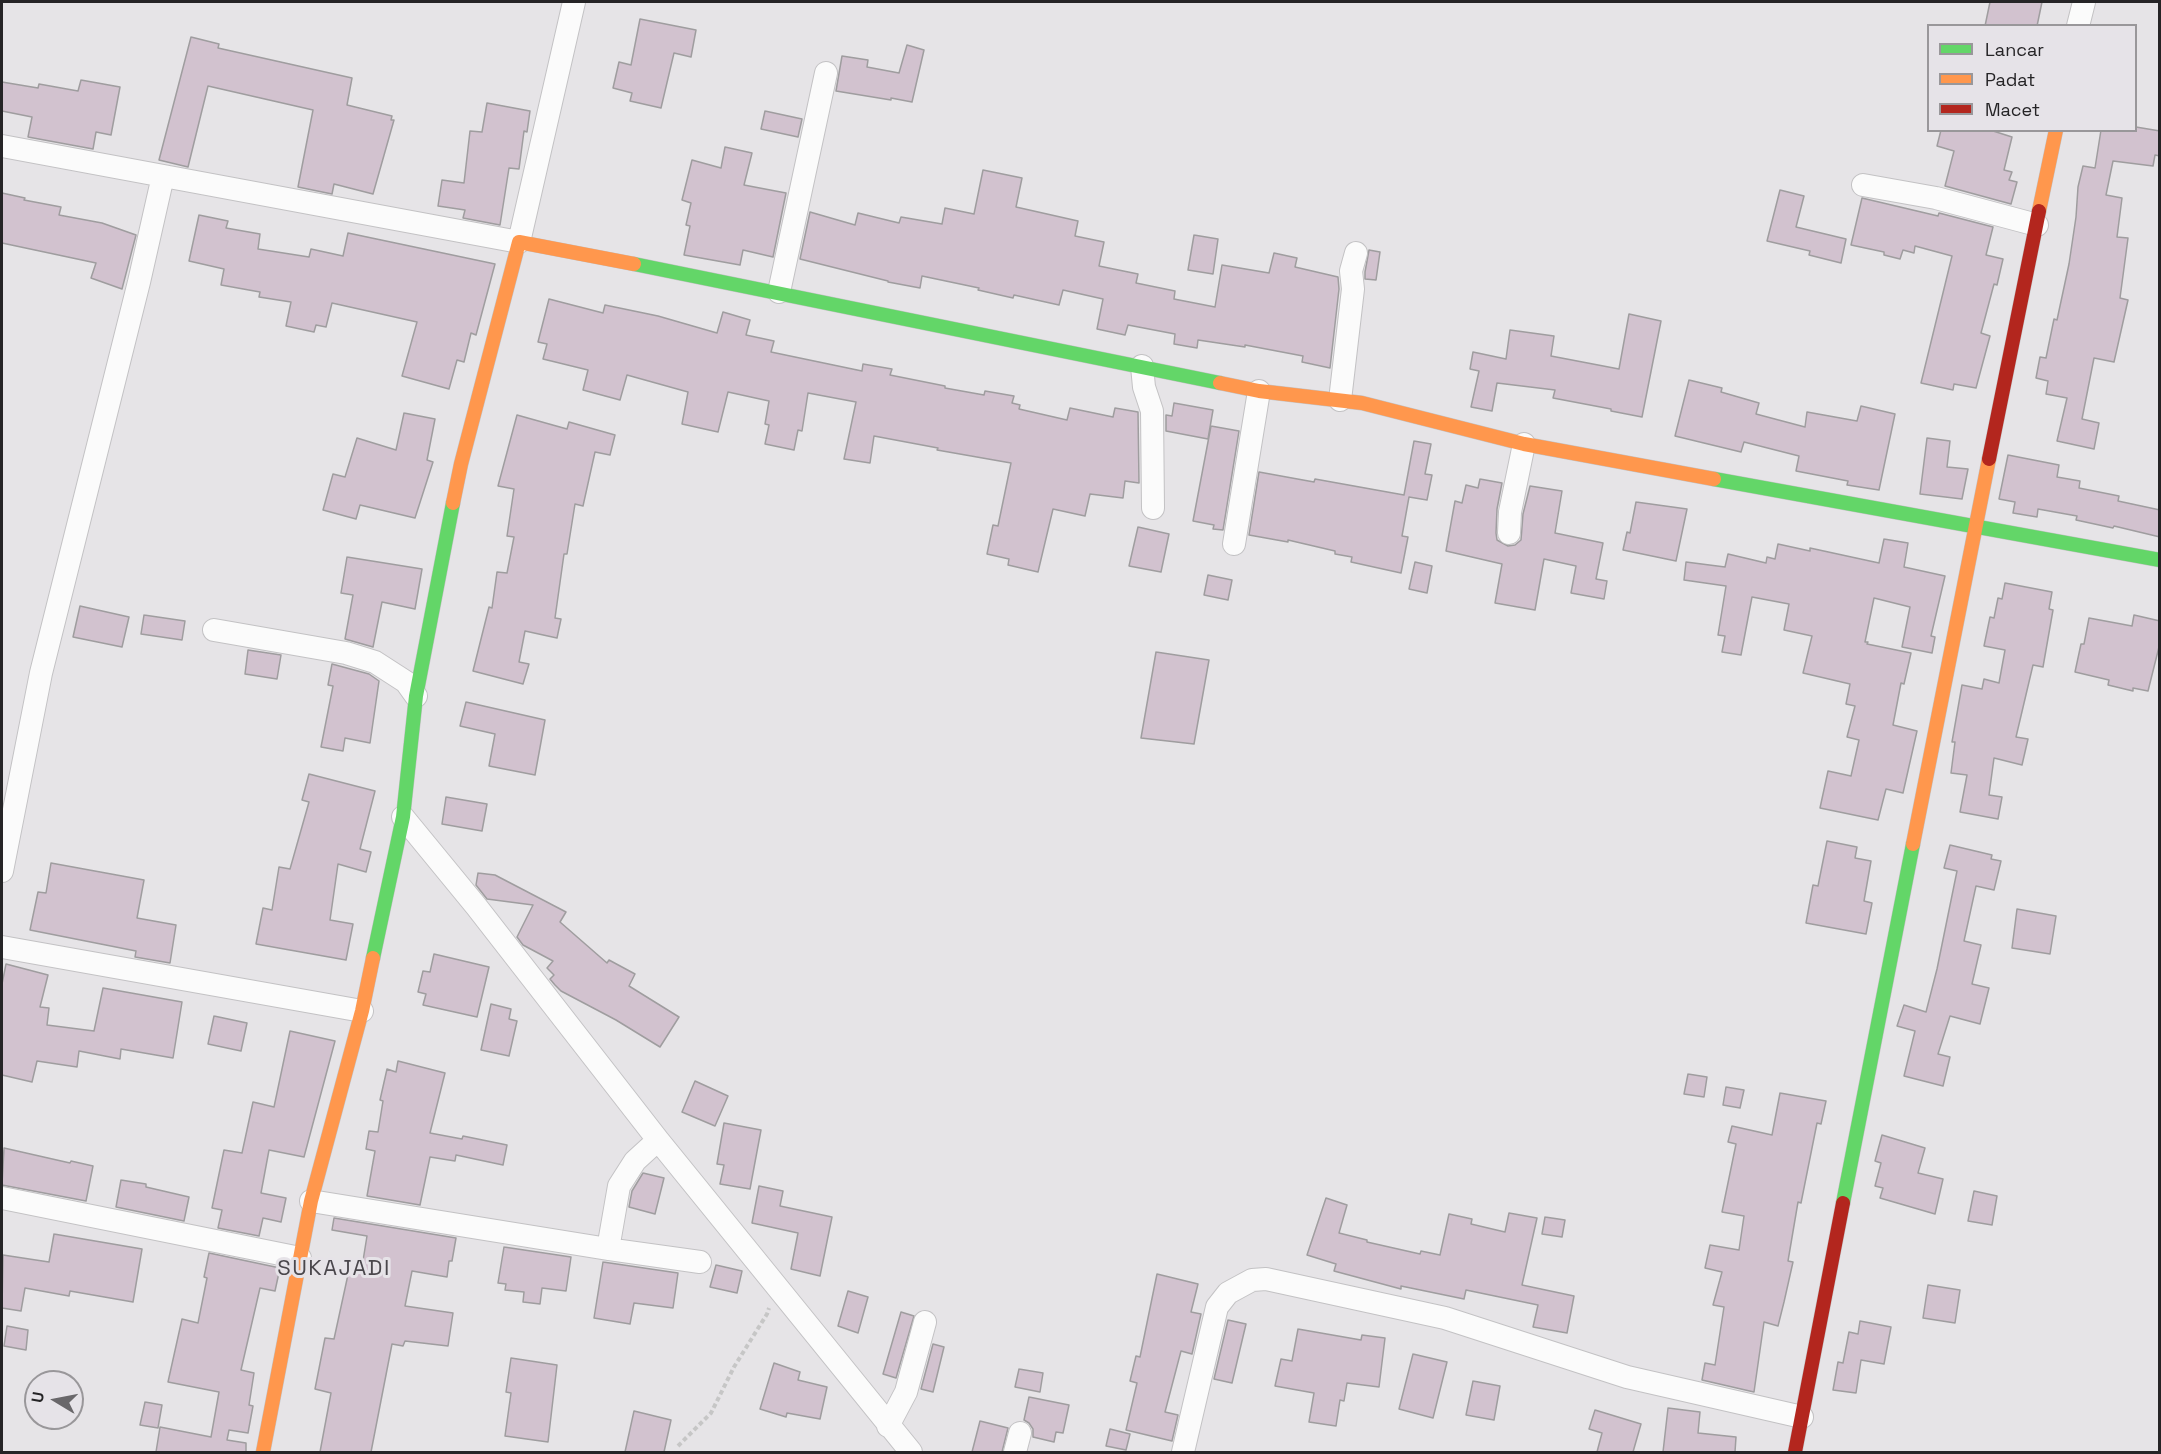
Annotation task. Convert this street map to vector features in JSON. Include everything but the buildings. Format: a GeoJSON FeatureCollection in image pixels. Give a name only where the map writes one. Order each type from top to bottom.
{"type":"FeatureCollection","features":[{"type":"Feature","properties":{"kind":"street"},"geometry":{"type":"LineString","coordinates":[[263,1452],[311,1201],[362,1011],[403,817],[416,696],[461,464],[519,242],[574,2]]}},
{"type":"Feature","properties":{"kind":"street"},"geometry":{"type":"LineString","coordinates":[[2079,24],[2084,2]]}},
{"type":"Feature","properties":{"kind":"street"},"geometry":{"type":"LineString","coordinates":[[779,292],[826,74]]}},
{"type":"Feature","properties":{"kind":"street"},"geometry":{"type":"LineString","coordinates":[[1796,1452],[1975,526],[2056,132]]}},
{"type":"Feature","properties":{"kind":"street"},"geometry":{"type":"LineString","coordinates":[[2,147],[779,292],[1259,391],[1362,403],[1524,444],[2160,560]]}},
{"type":"Feature","properties":{"kind":"street"},"geometry":{"type":"LineString","coordinates":[[2,871],[41,673],[139,282],[163,176]]}},
{"type":"Feature","properties":{"kind":"street"},"geometry":{"type":"LineString","coordinates":[[1863,185],[1936,198],[2037,225]]}},
{"type":"Feature","properties":{"kind":"street"},"geometry":{"type":"LineString","coordinates":[[1340,400],[1353,295],[1351,270],[1356,253]]}},
{"type":"Feature","properties":{"kind":"street"},"geometry":{"type":"LineString","coordinates":[[1142,366],[1144,387],[1152,411],[1153,508]]}},
{"type":"Feature","properties":{"kind":"street"},"geometry":{"type":"LineString","coordinates":[[1234,544],[1259,391]]}},
{"type":"Feature","properties":{"kind":"street"},"geometry":{"type":"LineString","coordinates":[[1509,533],[1510,512],[1524,444]]}},
{"type":"Feature","properties":{"kind":"street"},"geometry":{"type":"LineString","coordinates":[[214,630],[346,653],[375,662],[406,682],[416,696]]}},
{"type":"Feature","properties":{"kind":"street"},"geometry":{"type":"LineString","coordinates":[[403,817],[491,925],[658,1140],[911,1452]]}},
{"type":"Feature","properties":{"kind":"street"},"geometry":{"type":"LineString","coordinates":[[2,947],[362,1011]]}},
{"type":"Feature","properties":{"kind":"street"},"geometry":{"type":"LineString","coordinates":[[608,1250],[619,1186],[635,1161],[658,1140]]}},
{"type":"Feature","properties":{"kind":"street"},"geometry":{"type":"LineString","coordinates":[[2,1198],[300,1258]]}},
{"type":"Feature","properties":{"kind":"street"},"geometry":{"type":"LineString","coordinates":[[311,1201],[608,1250],[700,1262]]}},
{"type":"Feature","properties":{"kind":"street"},"geometry":{"type":"LineString","coordinates":[[1183,1452],[1217,1307],[1228,1293],[1252,1280],[1266,1280],[1445,1318],[1627,1377],[1802,1417]]}},
{"type":"Feature","properties":{"kind":"street"},"geometry":{"type":"LineString","coordinates":[[888,1426],[906,1392],[925,1322]]}},
{"type":"Feature","properties":{"kind":"path"},"geometry":{"type":"LineString","coordinates":[[678,1446],[711,1413],[734,1367],[767,1314],[774,1284]]}},
{"type":"Feature","properties":{"kind":"traffic: fast"},"geometry":{"type":"LineString","coordinates":[[634,264],[1220,383]]}},
{"type":"Feature","properties":{"kind":"traffic: fast"},"geometry":{"type":"LineString","coordinates":[[1714,479],[2160,560]]}},
{"type":"Feature","properties":{"kind":"traffic: fast"},"geometry":{"type":"LineString","coordinates":[[373,958],[403,817],[416,696],[453,503]]}},
{"type":"Feature","properties":{"kind":"traffic: fast"},"geometry":{"type":"LineString","coordinates":[[1843,1203],[1913,844]]}},
{"type":"Feature","properties":{"kind":"traffic: slow"},"geometry":{"type":"LineString","coordinates":[[2039,211],[2056,132]]}},
{"type":"Feature","properties":{"kind":"traffic: slow"},"geometry":{"type":"LineString","coordinates":[[453,503],[461,464],[519,242],[634,264]]}},
{"type":"Feature","properties":{"kind":"traffic: slow"},"geometry":{"type":"LineString","coordinates":[[1220,383],[1259,391],[1362,403],[1524,444],[1714,479]]}},
{"type":"Feature","properties":{"kind":"traffic: slow"},"geometry":{"type":"LineString","coordinates":[[1913,844],[1989,459]]}},
{"type":"Feature","properties":{"kind":"traffic: slow"},"geometry":{"type":"LineString","coordinates":[[263,1452],[311,1201],[362,1011],[373,958]]}},
{"type":"Feature","properties":{"kind":"traffic: jam"},"geometry":{"type":"LineString","coordinates":[[1989,459],[2039,211]]}},
{"type":"Feature","properties":{"kind":"traffic: jam"},"geometry":{"type":"LineString","coordinates":[[1795,1452],[1843,1203]]}},
{"type":"Feature","properties":{"kind":"district","name":"SUKAJADI"},"geometry":{"type":"Point","coordinates":[334,1269]}}]}
